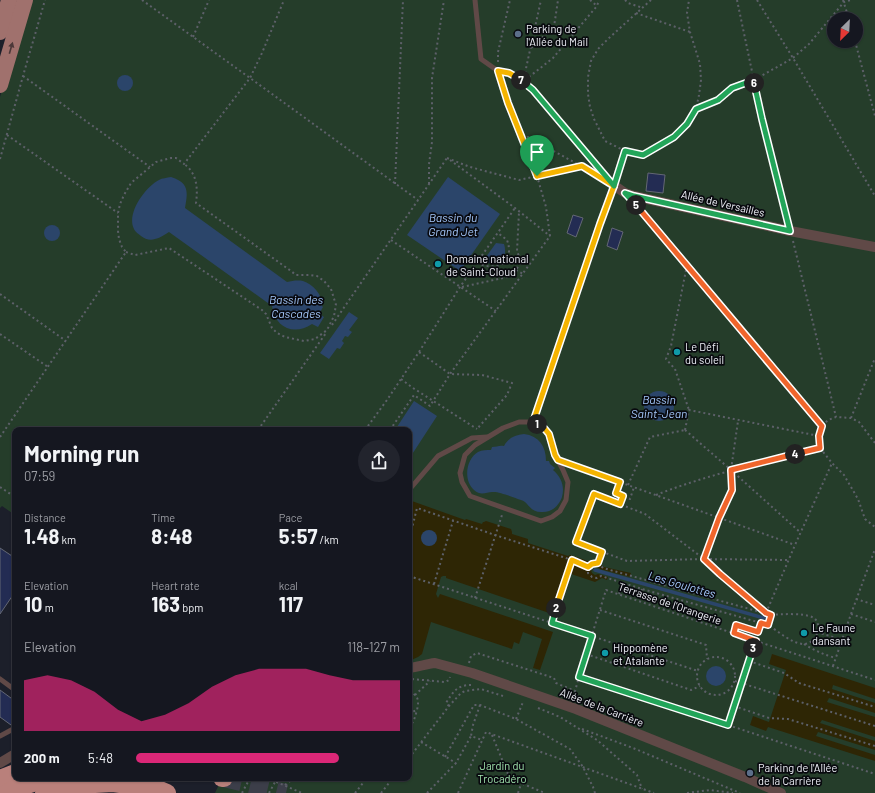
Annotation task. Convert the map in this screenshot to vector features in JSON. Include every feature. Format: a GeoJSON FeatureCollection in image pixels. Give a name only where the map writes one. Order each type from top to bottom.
{"type":"FeatureCollection","features":[{"type":"Feature","properties":{"kind":"highway"},"geometry":{"type":"LineString","coordinates":[[0,779],[12,774]]}},
{"type":"Feature","properties":{"kind":"highway"},"geometry":{"type":"LineString","coordinates":[[7,793],[39,781]]}},
{"type":"Feature","properties":{"kind":"highway"},"geometry":{"type":"LineString","coordinates":[[44,793],[77,785],[113,783],[160,790],[167,793]]}},
{"type":"Feature","properties":{"kind":"main road"},"geometry":{"type":"LineString","coordinates":[[0,32],[9,0]]}},
{"type":"Feature","properties":{"kind":"main road"},"geometry":{"type":"LineString","coordinates":[[0,85],[25,0]]}},
{"type":"Feature","properties":{"kind":"street","name":"Allée de Versailles"},"geometry":{"type":"LineString","coordinates":[[614,186],[625,193],[634,196],[790,231],[875,247]]}},
{"type":"Feature","properties":{"kind":"street","name":"Allée de la Carrière"},"geometry":{"type":"LineString","coordinates":[[412,668],[435,663],[472,673],[576,709],[781,793]]}},
{"type":"Feature","properties":{"kind":"street"},"geometry":{"type":"LineString","coordinates":[[0,763],[12,756]]}},
{"type":"Feature","properties":{"kind":"lane"},"geometry":{"type":"LineString","coordinates":[[476,0],[481,59],[498,71],[509,73],[523,81],[533,90],[614,186],[533,422]]}},
{"type":"Feature","properties":{"kind":"lane"},"geometry":{"type":"LineString","coordinates":[[519,422],[533,422],[544,428],[549,434],[555,455],[568,482],[566,500],[560,511],[552,517],[541,521],[470,496],[462,482],[460,473],[465,455],[475,445],[488,437],[503,428],[519,422]]}},
{"type":"Feature","properties":{"kind":"lane"},"geometry":{"type":"LineString","coordinates":[[412,486],[438,456],[472,438],[488,437]]}},
{"type":"Feature","properties":{"kind":"lane"},"geometry":{"type":"LineString","coordinates":[[0,679],[12,688]]}},
{"type":"Feature","properties":{"kind":"lane"},"geometry":{"type":"LineString","coordinates":[[0,736],[12,730]]}},
{"type":"Feature","properties":{"kind":"path"},"geometry":{"type":"LineString","coordinates":[[0,160],[22,76],[45,0]]}},
{"type":"Feature","properties":{"kind":"path"},"geometry":{"type":"LineString","coordinates":[[142,0],[418,200]]}},
{"type":"Feature","properties":{"kind":"path"},"geometry":{"type":"LineString","coordinates":[[193,37],[209,0]]}},
{"type":"Feature","properties":{"kind":"path"},"geometry":{"type":"LineString","coordinates":[[184,164],[250,78],[284,0]]}},
{"type":"Feature","properties":{"kind":"path"},"geometry":{"type":"LineString","coordinates":[[395,184],[403,0]]}},
{"type":"Feature","properties":{"kind":"path"},"geometry":{"type":"LineString","coordinates":[[428,185],[432,142],[432,78],[444,0]]}},
{"type":"Feature","properties":{"kind":"path"},"geometry":{"type":"LineString","coordinates":[[392,427],[414,395],[430,406],[450,374],[550,236],[546,207],[537,176],[508,103],[498,71],[498,52],[510,0]]}},
{"type":"Feature","properties":{"kind":"path"},"geometry":{"type":"LineString","coordinates":[[523,81],[541,0]]}},
{"type":"Feature","properties":{"kind":"path"},"geometry":{"type":"LineString","coordinates":[[530,49],[554,27],[558,0]]}},
{"type":"Feature","properties":{"kind":"path"},"geometry":{"type":"LineString","coordinates":[[590,0],[597,6]]}},
{"type":"Feature","properties":{"kind":"path"},"geometry":{"type":"LineString","coordinates":[[523,81],[553,58],[597,6],[599,0]]}},
{"type":"Feature","properties":{"kind":"path"},"geometry":{"type":"LineString","coordinates":[[625,0],[628,3],[643,8]]}},
{"type":"Feature","properties":{"kind":"path"},"geometry":{"type":"LineString","coordinates":[[651,0],[598,49],[591,61],[588,77],[590,107],[599,131],[605,141],[625,151],[643,155],[674,137],[687,124],[696,109],[701,80],[700,64],[690,32],[687,13],[689,0]]}},
{"type":"Feature","properties":{"kind":"path"},"geometry":{"type":"LineString","coordinates":[[737,0],[762,119],[836,417]]}},
{"type":"Feature","properties":{"kind":"path"},"geometry":{"type":"LineString","coordinates":[[757,0],[794,58],[875,196]]}},
{"type":"Feature","properties":{"kind":"path"},"geometry":{"type":"LineString","coordinates":[[696,109],[718,100],[732,88],[754,80],[794,58],[810,44],[844,1],[851,0]]}},
{"type":"Feature","properties":{"kind":"path"},"geometry":{"type":"LineString","coordinates":[[844,1],[847,12]]}},
{"type":"Feature","properties":{"kind":"path"},"geometry":{"type":"LineString","coordinates":[[636,13],[690,32]]}},
{"type":"Feature","properties":{"kind":"path"},"geometry":{"type":"LineString","coordinates":[[857,48],[875,116]]}},
{"type":"Feature","properties":{"kind":"path"},"geometry":{"type":"LineString","coordinates":[[22,76],[150,167]]}},
{"type":"Feature","properties":{"kind":"path"},"geometry":{"type":"LineString","coordinates":[[7,135],[118,213]]}},
{"type":"Feature","properties":{"kind":"path"},"geometry":{"type":"LineString","coordinates":[[522,138],[528,137],[596,175]]}},
{"type":"Feature","properties":{"kind":"path"},"geometry":{"type":"LineString","coordinates":[[614,186],[625,151]]}},
{"type":"Feature","properties":{"kind":"path"},"geometry":{"type":"LineString","coordinates":[[176,158],[189,168],[194,177],[197,187],[196,203],[296,275],[316,276],[324,281],[331,289],[336,305],[334,316],[327,330],[315,340],[304,341],[285,337],[277,333],[272,328],[266,314],[262,310],[169,248],[135,255],[126,252],[119,239],[118,213],[120,204],[131,184],[150,167],[156,162],[176,158]]}},
{"type":"Feature","properties":{"kind":"path"},"geometry":{"type":"LineString","coordinates":[[260,427],[447,158]]}},
{"type":"Feature","properties":{"kind":"path"},"geometry":{"type":"LineString","coordinates":[[447,158],[470,167],[518,180],[582,166]]}},
{"type":"Feature","properties":{"kind":"path"},"geometry":{"type":"LineString","coordinates":[[447,158],[519,211],[550,236]]}},
{"type":"Feature","properties":{"kind":"path"},"geometry":{"type":"LineString","coordinates":[[625,193],[822,426]]}},
{"type":"Feature","properties":{"kind":"path"},"geometry":{"type":"LineString","coordinates":[[367,427],[419,352],[460,287],[515,208]]}},
{"type":"Feature","properties":{"kind":"path"},"geometry":{"type":"LineString","coordinates":[[460,287],[512,276],[521,262],[517,251],[519,211]]}},
{"type":"Feature","properties":{"kind":"path"},"geometry":{"type":"LineString","coordinates":[[477,263],[484,266],[497,266],[504,263],[508,258],[509,250],[507,240],[498,233]]}},
{"type":"Feature","properties":{"kind":"path"},"geometry":{"type":"LineString","coordinates":[[391,240],[496,311]]}},
{"type":"Feature","properties":{"kind":"path"},"geometry":{"type":"LineString","coordinates":[[0,437],[126,252]]}},
{"type":"Feature","properties":{"kind":"path"},"geometry":{"type":"LineString","coordinates":[[685,430],[689,410],[675,369],[666,359],[671,346],[687,265]]}},
{"type":"Feature","properties":{"kind":"path"},"geometry":{"type":"LineString","coordinates":[[516,270],[523,274]]}},
{"type":"Feature","properties":{"kind":"path"},"geometry":{"type":"LineString","coordinates":[[0,294],[66,341]]}},
{"type":"Feature","properties":{"kind":"path"},"geometry":{"type":"LineString","coordinates":[[0,334],[48,368]]}},
{"type":"Feature","properties":{"kind":"path"},"geometry":{"type":"LineString","coordinates":[[419,352],[450,374],[482,375],[512,383],[507,395],[477,429]]}},
{"type":"Feature","properties":{"kind":"path"},"geometry":{"type":"LineString","coordinates":[[851,418],[875,358]]}},
{"type":"Feature","properties":{"kind":"path"},"geometry":{"type":"LineString","coordinates":[[401,379],[468,423]]}},
{"type":"Feature","properties":{"kind":"path"},"geometry":{"type":"LineString","coordinates":[[689,410],[819,436]]}},
{"type":"Feature","properties":{"kind":"path"},"geometry":{"type":"LineString","coordinates":[[875,443],[859,422],[851,418],[836,417],[828,420],[822,426],[819,436],[820,448],[844,475],[858,499],[865,519],[875,527]]}},
{"type":"Feature","properties":{"kind":"path"},"geometry":{"type":"LineString","coordinates":[[704,559],[719,518],[732,490],[731,470],[738,420]]}},
{"type":"Feature","properties":{"kind":"path"},"geometry":{"type":"LineString","coordinates":[[685,430],[801,533]]}},
{"type":"Feature","properties":{"kind":"path"},"geometry":{"type":"LineString","coordinates":[[628,485],[650,437],[685,430]]}},
{"type":"Feature","properties":{"kind":"path"},"geometry":{"type":"LineString","coordinates":[[656,495],[731,470],[820,448]]}},
{"type":"Feature","properties":{"kind":"path"},"geometry":{"type":"LineString","coordinates":[[558,460],[795,545]]}},
{"type":"Feature","properties":{"kind":"path"},"geometry":{"type":"LineString","coordinates":[[766,613],[832,463]]}},
{"type":"Feature","properties":{"kind":"path"},"geometry":{"type":"LineString","coordinates":[[620,482],[616,493],[630,499],[634,487]]}},
{"type":"Feature","properties":{"kind":"path"},"geometry":{"type":"LineString","coordinates":[[0,487],[12,495]]}},
{"type":"Feature","properties":{"kind":"path"},"geometry":{"type":"LineString","coordinates":[[766,613],[704,559],[645,514],[594,494],[576,542],[627,561],[704,559],[789,560]]}},
{"type":"Feature","properties":{"kind":"path"},"geometry":{"type":"LineString","coordinates":[[620,504],[623,496]]}},
{"type":"Feature","properties":{"kind":"path"},"geometry":{"type":"LineString","coordinates":[[412,528],[417,508],[572,560],[588,567]]}},
{"type":"Feature","properties":{"kind":"path"},"geometry":{"type":"LineString","coordinates":[[475,598],[502,514]]}},
{"type":"Feature","properties":{"kind":"path"},"geometry":{"type":"LineString","coordinates":[[434,584],[453,520]]}},
{"type":"Feature","properties":{"kind":"path"},"geometry":{"type":"LineString","coordinates":[[833,666],[875,549]]}},
{"type":"Feature","properties":{"kind":"path"},"geometry":{"type":"LineString","coordinates":[[598,563],[602,552]]}},
{"type":"Feature","properties":{"kind":"path"},"geometry":{"type":"LineString","coordinates":[[552,623],[572,560]]}},
{"type":"Feature","properties":{"kind":"path"},"geometry":{"type":"LineString","coordinates":[[588,567],[592,564],[598,563]]}},
{"type":"Feature","properties":{"kind":"path"},"geometry":{"type":"LineString","coordinates":[[598,563],[602,568],[771,615],[805,615],[812,617],[816,620],[818,625],[815,638],[804,644]]}},
{"type":"Feature","properties":{"kind":"path"},"geometry":{"type":"LineString","coordinates":[[588,567],[588,573],[592,577],[597,578],[601,576],[768,625],[794,642],[804,644],[824,655],[836,658]]}},
{"type":"Feature","properties":{"kind":"path"},"geometry":{"type":"LineString","coordinates":[[412,577],[698,671]]}},
{"type":"Feature","properties":{"kind":"path"},"geometry":{"type":"LineString","coordinates":[[619,594],[622,587],[641,593],[642,589]]}},
{"type":"Feature","properties":{"kind":"path","name":"Terrasse de l'Orangerie"},"geometry":{"type":"LineString","coordinates":[[579,677],[606,590],[875,680]]}},
{"type":"Feature","properties":{"kind":"path"},"geometry":{"type":"LineString","coordinates":[[856,599],[875,606]]}},
{"type":"Feature","properties":{"kind":"path"},"geometry":{"type":"LineString","coordinates":[[600,610],[706,645],[707,659]]}},
{"type":"Feature","properties":{"kind":"path"},"geometry":{"type":"LineString","coordinates":[[851,614],[875,622]]}},
{"type":"Feature","properties":{"kind":"path"},"geometry":{"type":"LineString","coordinates":[[768,625],[771,615]]}},
{"type":"Feature","properties":{"kind":"path"},"geometry":{"type":"LineString","coordinates":[[734,633],[736,625],[758,632],[761,623]]}},
{"type":"Feature","properties":{"kind":"path"},"geometry":{"type":"LineString","coordinates":[[816,632],[842,640]]}},
{"type":"Feature","properties":{"kind":"path"},"geometry":{"type":"LineString","coordinates":[[728,725],[756,641]]}},
{"type":"Feature","properties":{"kind":"path"},"geometry":{"type":"LineString","coordinates":[[472,673],[467,667],[471,656],[477,653],[554,678],[556,683],[575,691],[579,677],[875,774]]}},
{"type":"Feature","properties":{"kind":"path"},"geometry":{"type":"LineString","coordinates":[[586,654],[691,690],[700,686]]}},
{"type":"Feature","properties":{"kind":"path"},"geometry":{"type":"LineString","coordinates":[[719,657],[725,659],[734,668],[736,674],[735,681],[728,691],[716,695],[709,694],[700,686],[698,681],[698,671],[703,662],[707,659],[719,657]]}},
{"type":"Feature","properties":{"kind":"path"},"geometry":{"type":"LineString","coordinates":[[749,661],[784,673],[799,683],[875,707]]}},
{"type":"Feature","properties":{"kind":"path"},"geometry":{"type":"LineString","coordinates":[[412,679],[447,682],[453,668]]}},
{"type":"Feature","properties":{"kind":"path"},"geometry":{"type":"LineString","coordinates":[[415,695],[431,681]]}},
{"type":"Feature","properties":{"kind":"path"},"geometry":{"type":"LineString","coordinates":[[735,681],[875,726]]}},
{"type":"Feature","properties":{"kind":"path"},"geometry":{"type":"LineString","coordinates":[[449,706],[446,703],[457,688],[463,685],[474,685]]}},
{"type":"Feature","properties":{"kind":"path"},"geometry":{"type":"LineString","coordinates":[[412,754],[449,706],[465,691],[481,689],[510,698]]}},
{"type":"Feature","properties":{"kind":"path"},"geometry":{"type":"LineString","coordinates":[[412,694],[415,695],[418,701],[414,722],[412,724]]}},
{"type":"Feature","properties":{"kind":"path"},"geometry":{"type":"LineString","coordinates":[[516,719],[521,702],[529,705]]}},
{"type":"Feature","properties":{"kind":"path"},"geometry":{"type":"LineString","coordinates":[[445,757],[474,705],[480,705],[516,719],[570,749],[583,767],[594,787],[595,793]]}},
{"type":"Feature","properties":{"kind":"path"},"geometry":{"type":"LineString","coordinates":[[427,793],[456,763],[471,736],[480,705]]}},
{"type":"Feature","properties":{"kind":"path"},"geometry":{"type":"LineString","coordinates":[[734,706],[769,718],[788,718],[875,746]]}},
{"type":"Feature","properties":{"kind":"path"},"geometry":{"type":"LineString","coordinates":[[535,707],[560,717],[597,740],[636,775],[642,789]]}},
{"type":"Feature","properties":{"kind":"path"},"geometry":{"type":"LineString","coordinates":[[412,713],[417,709]]}},
{"type":"Feature","properties":{"kind":"path"},"geometry":{"type":"LineString","coordinates":[[576,727],[633,748],[740,793]]}},
{"type":"Feature","properties":{"kind":"path"},"geometry":{"type":"LineString","coordinates":[[458,793],[486,732],[654,793]]}},
{"type":"Feature","properties":{"kind":"path"},"geometry":{"type":"LineString","coordinates":[[492,734],[508,774],[521,784],[545,793]]}},
{"type":"Feature","properties":{"kind":"path"},"geometry":{"type":"LineString","coordinates":[[471,736],[482,740]]}},
{"type":"Feature","properties":{"kind":"path"},"geometry":{"type":"LineString","coordinates":[[421,742],[456,763]]}},
{"type":"Feature","properties":{"kind":"path"},"geometry":{"type":"LineString","coordinates":[[242,793],[248,781]]}},
{"type":"Feature","properties":{"kind":"path"},"geometry":{"type":"LineString","coordinates":[[285,785],[290,781]]}},
{"type":"Feature","properties":{"kind":"path"},"geometry":{"type":"LineString","coordinates":[[355,793],[365,781]]}},
{"type":"Feature","properties":{"kind":"path"},"geometry":{"type":"LineString","coordinates":[[381,793],[391,781]]}},
{"type":"Feature","properties":{"kind":"path"},"geometry":{"type":"LineString","coordinates":[[269,793],[275,782],[302,793]]}},
{"type":"Feature","properties":{"kind":"path"},"geometry":{"type":"LineString","coordinates":[[518,793],[521,784]]}},
{"type":"Feature","properties":{"kind":"path"},"geometry":{"type":"LineString","coordinates":[[687,793],[710,790],[733,793]]}},
{"type":"Feature","properties":{"kind":"green space","name":"Domaine national de Saint-Cloud"},"geometry":{"type":"Polygon","coordinates":[[[27,0],[875,0],[875,793],[215,793],[221,781],[412,781],[412,427],[12,427],[12,513],[2,506],[0,508],[0,97],[27,0]]]}},
{"type":"Feature","properties":{"kind":"sand"},"geometry":{"type":"Polygon","coordinates":[[[412,501],[465,520],[466,519],[482,524],[486,521],[511,529],[512,534],[528,539],[528,543],[568,556],[570,555],[598,563],[604,567],[631,573],[630,577],[600,569],[597,566],[592,568],[592,573],[595,575],[598,574],[608,577],[607,580],[602,578],[595,582],[571,574],[558,616],[443,576],[441,577],[436,594],[438,598],[440,594],[553,632],[540,670],[533,668],[542,639],[523,632],[519,644],[514,642],[512,649],[431,622],[422,654],[412,660],[412,501]]]}},
{"type":"Feature","properties":{"kind":"sand"},"geometry":{"type":"Polygon","coordinates":[[[772,654],[875,688],[875,699],[833,685],[832,689],[875,703],[875,713],[829,698],[827,702],[875,717],[875,737],[822,720],[820,723],[875,741],[875,750],[818,732],[816,736],[875,755],[875,761],[768,727],[766,731],[750,725],[753,716],[769,722],[786,670],[769,664],[772,654]]]}},
{"type":"Feature","properties":{"kind":"water"},"geometry":{"type":"Polygon","coordinates":[[[125,75],[131,77],[133,83],[131,89],[125,91],[119,89],[117,83],[119,77],[125,75]]]}},
{"type":"Feature","properties":{"kind":"water","name":"Bassin des Cascades"},"geometry":{"type":"Polygon","coordinates":[[[171,177],[177,179],[186,188],[187,197],[185,208],[287,282],[307,282],[317,290],[323,307],[319,314],[324,317],[318,327],[312,324],[305,328],[299,329],[286,328],[277,320],[272,306],[169,232],[159,238],[151,240],[144,238],[136,232],[132,223],[138,202],[148,188],[162,179],[171,177]]]}},
{"type":"Feature","properties":{"kind":"water","name":"Bassin du Grand Jet"},"geometry":{"type":"Polygon","coordinates":[[[448,177],[500,214],[460,271],[407,235],[448,177]]]}},
{"type":"Feature","properties":{"kind":"water"},"geometry":{"type":"Polygon","coordinates":[[[52,225],[58,227],[60,233],[58,239],[52,241],[46,239],[44,233],[46,227],[52,225]]]}},
{"type":"Feature","properties":{"kind":"water"},"geometry":{"type":"Polygon","coordinates":[[[496,243],[504,244],[504,256],[497,263],[488,263],[486,257],[496,243]]]}},
{"type":"Feature","properties":{"kind":"water"},"geometry":{"type":"Polygon","coordinates":[[[349,312],[358,318],[349,330],[352,332],[348,337],[345,336],[342,341],[344,343],[340,349],[337,348],[329,359],[320,353],[349,312]]]}},
{"type":"Feature","properties":{"kind":"water","name":"Bassin Saint-Jean"},"geometry":{"type":"Polygon","coordinates":[[[659,391],[665,392],[673,400],[673,412],[665,420],[659,421],[653,420],[645,412],[644,406],[645,400],[653,392],[659,391]]]}},
{"type":"Feature","properties":{"kind":"water"},"geometry":{"type":"Polygon","coordinates":[[[414,401],[437,416],[412,454],[412,427],[397,427],[414,401]]]}},
{"type":"Feature","properties":{"kind":"water"},"geometry":{"type":"Polygon","coordinates":[[[524,434],[538,439],[545,451],[546,461],[549,461],[555,468],[553,470],[562,482],[563,493],[561,500],[557,506],[545,512],[537,512],[524,501],[500,493],[477,492],[468,481],[467,470],[474,455],[481,451],[491,450],[492,447],[504,446],[512,437],[524,434]]]}},
{"type":"Feature","properties":{"kind":"water"},"geometry":{"type":"Polygon","coordinates":[[[429,530],[435,532],[437,538],[435,544],[429,546],[423,544],[421,538],[423,532],[429,530]]]}},
{"type":"Feature","properties":{"kind":"water"},"geometry":{"type":"Polygon","coordinates":[[[716,666],[723,669],[726,676],[723,683],[716,686],[709,683],[706,676],[709,669],[716,666]]]}},
{"type":"Feature","properties":{"kind":"building"},"geometry":{"type":"Polygon","coordinates":[[[648,173],[665,175],[663,193],[646,191],[648,173]]]}},
{"type":"Feature","properties":{"kind":"building"},"geometry":{"type":"Polygon","coordinates":[[[573,215],[583,218],[576,237],[567,233],[573,215]]]}},
{"type":"Feature","properties":{"kind":"building"},"geometry":{"type":"Polygon","coordinates":[[[612,228],[623,232],[617,250],[607,246],[612,228]]]}},
{"type":"Feature","properties":{"kind":"building"},"geometry":{"type":"Polygon","coordinates":[[[0,548],[12,556],[12,596],[0,614],[0,548]]]}},
{"type":"Feature","properties":{"kind":"building"},"geometry":{"type":"Polygon","coordinates":[[[0,690],[12,699],[12,724],[11,725],[0,717],[0,690]]]}},
{"type":"Feature","properties":{"kind":"waterway","name":"Les Goulottes"},"geometry":{"type":"LineString","coordinates":[[595,570],[764,618]]}},
{"type":"Feature","properties":{"kind":"tunnel"},"geometry":{"type":"LineString","coordinates":[[236,781],[286,793]]}},
{"type":"Feature","properties":{"kind":"place","name":"Parking de l'Allée du Mail"},"geometry":{"type":"Point","coordinates":[518,34]}},
{"type":"Feature","properties":{"kind":"place","name":"Domaine national de Saint-Cloud"},"geometry":{"type":"Point","coordinates":[438,264]}},
{"type":"Feature","properties":{"kind":"place","name":"Le Défi du soleil"},"geometry":{"type":"Point","coordinates":[677,352]}},
{"type":"Feature","properties":{"kind":"place","name":"Le Faune dansant"},"geometry":{"type":"Point","coordinates":[804,633]}},
{"type":"Feature","properties":{"kind":"place","name":"Hippomène et Atalante"},"geometry":{"type":"Point","coordinates":[605,653]}},
{"type":"Feature","properties":{"kind":"place","name":"Parking de l'Allée de la Carrière"},"geometry":{"type":"Point","coordinates":[750,773]}},
{"type":"Feature","properties":{"kind":"route"},"geometry":{"type":"LineString","coordinates":[[537,176],[508,103],[498,71],[509,73],[523,81],[533,90],[614,186],[625,151],[643,155],[674,137],[687,124],[696,109],[718,100],[732,88],[754,80],[762,119],[790,231],[625,193],[822,426],[819,436],[820,448],[731,470],[732,490],[719,518],[704,559],[766,613],[771,615],[768,625],[761,623],[758,632],[736,625],[734,633],[756,641],[728,725],[579,677],[592,636],[552,623],[572,560],[588,567],[592,564],[598,563],[602,552],[576,542],[594,494],[620,504],[623,496],[616,493],[620,482],[558,460],[549,434],[544,428],[533,422],[614,186],[582,166],[537,176]]}},
{"type":"Feature","properties":{"kind":"park label","name":"Jardin du Trocadéro"},"geometry":{"type":"Point","coordinates":[502,771]}}]}
